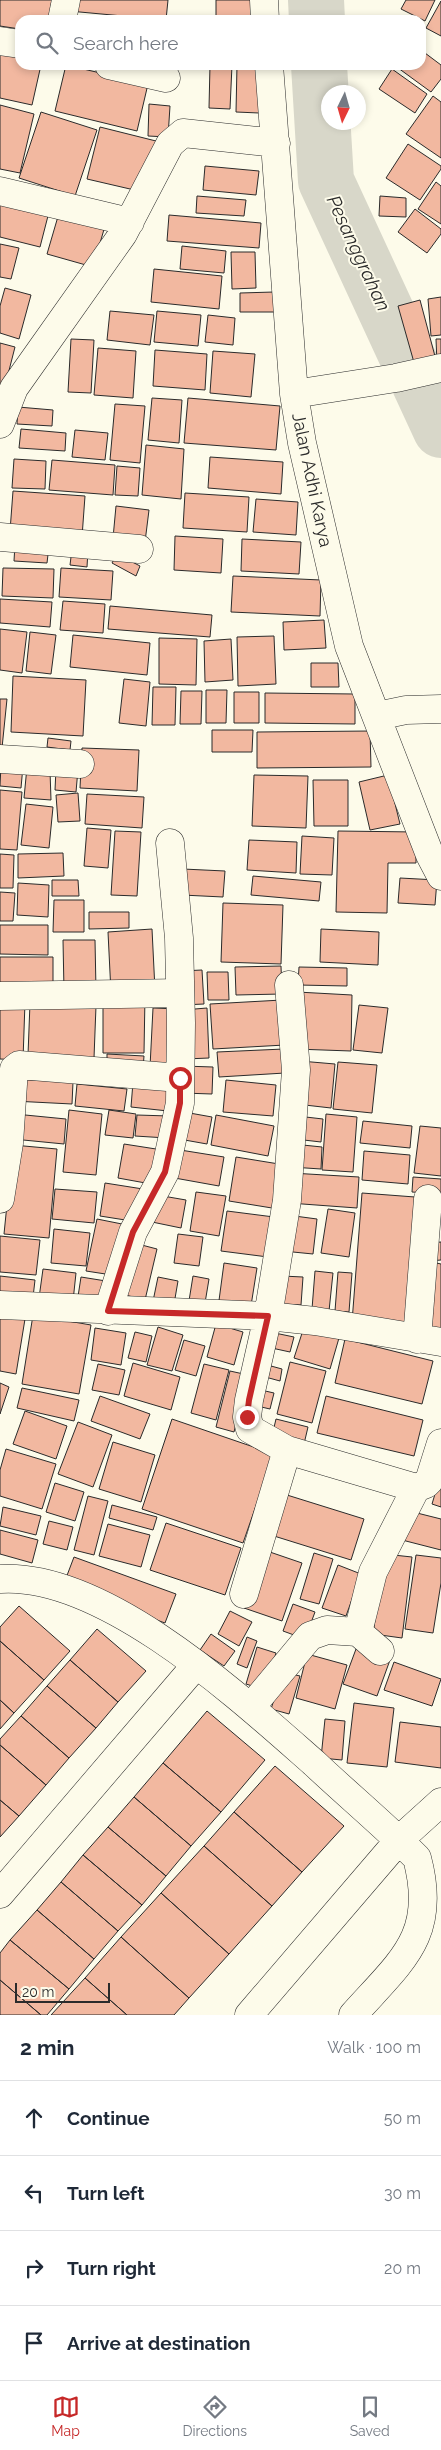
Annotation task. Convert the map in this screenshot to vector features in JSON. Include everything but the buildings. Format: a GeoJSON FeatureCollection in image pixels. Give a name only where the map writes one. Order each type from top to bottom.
{"type":"FeatureCollection","features":[{"type":"Feature","properties":{"kind":"street"},"geometry":{"type":"LineString","coordinates":[[63,15],[66,0]]}},
{"type":"Feature","properties":{"kind":"street"},"geometry":{"type":"LineString","coordinates":[[264,0],[266,15]]}},
{"type":"Feature","properties":{"kind":"street"},"geometry":{"type":"LineString","coordinates":[[0,41],[15,43]]}},
{"type":"Feature","properties":{"kind":"street"},"geometry":{"type":"LineString","coordinates":[[132,70],[166,78]]}},
{"type":"Feature","properties":{"kind":"street","name":"Jalan Adhi Karya"},"geometry":{"type":"LineString","coordinates":[[269,70],[294,394],[302,443],[349,646],[430,855],[441,876]]}},
{"type":"Feature","properties":{"kind":"street"},"geometry":{"type":"LineString","coordinates":[[0,424],[14,388],[130,222],[170,144],[183,133],[276,143]]}},
{"type":"Feature","properties":{"kind":"street"},"geometry":{"type":"LineString","coordinates":[[0,192],[130,222]]}},
{"type":"Feature","properties":{"kind":"street"},"geometry":{"type":"LineString","coordinates":[[294,394],[396,378],[440,368]]}},
{"type":"Feature","properties":{"kind":"street"},"geometry":{"type":"LineString","coordinates":[[0,537],[140,549]]}},
{"type":"Feature","properties":{"kind":"street"},"geometry":{"type":"LineString","coordinates":[[377,716],[406,710],[441,709]]}},
{"type":"Feature","properties":{"kind":"street"},"geometry":{"type":"LineString","coordinates":[[0,759],[80,764]]}},
{"type":"Feature","properties":{"kind":"street"},"geometry":{"type":"LineString","coordinates":[[108,1311],[133,1232],[165,1172],[180,1103],[179,938],[170,843]]}},
{"type":"Feature","properties":{"kind":"street"},"geometry":{"type":"LineString","coordinates":[[289,985],[296,1070],[287,1200],[268,1316],[249,1400],[248,1423],[250,1429],[260,1436],[287,1450],[416,1488]]}},
{"type":"Feature","properties":{"kind":"street"},"geometry":{"type":"LineString","coordinates":[[0,996],[180,992]]}},
{"type":"Feature","properties":{"kind":"street"},"geometry":{"type":"LineString","coordinates":[[0,1199],[9,1143],[14,1069],[19,1066],[180,1078]]}},
{"type":"Feature","properties":{"kind":"street"},"geometry":{"type":"LineString","coordinates":[[0,1306],[268,1316],[315,1321],[429,1341],[428,1199]]}},
{"type":"Feature","properties":{"kind":"street"},"geometry":{"type":"LineString","coordinates":[[358,1632],[373,1572],[416,1488],[429,1481],[441,1443]]}},
{"type":"Feature","properties":{"kind":"street"},"geometry":{"type":"LineString","coordinates":[[244,1594],[287,1450]]}},
{"type":"Feature","properties":{"kind":"street"},"geometry":{"type":"LineString","coordinates":[[0,1579],[25,1579],[79,1594],[146,1628],[251,1707],[417,1858],[424,1883],[424,1914],[416,1939],[398,1965],[353,2015]]}},
{"type":"Feature","properties":{"kind":"street"},"geometry":{"type":"LineString","coordinates":[[251,1707],[310,1636],[327,1630],[358,1632],[380,1651]]}},
{"type":"Feature","properties":{"kind":"street"},"geometry":{"type":"LineString","coordinates":[[0,1894],[196,1665]]}},
{"type":"Feature","properties":{"kind":"street"},"geometry":{"type":"LineString","coordinates":[[249,2015],[398,1840],[441,1802]]}},
{"type":"Feature","properties":{"kind":"waterway","name":"Pesanggrahan"},"geometry":{"type":"LineString","coordinates":[[316,0],[317,15]]}},
{"type":"Feature","properties":{"kind":"waterway","name":"Pesanggrahan"},"geometry":{"type":"LineString","coordinates":[[319,70],[326,181],[441,430]]}},
{"type":"Feature","properties":{"kind":"route"},"geometry":{"type":"LineString","coordinates":[[180,1078],[180,1103],[165,1172],[133,1232],[108,1311],[268,1316],[257,1372],[249,1400],[247,1417]]}}]}
